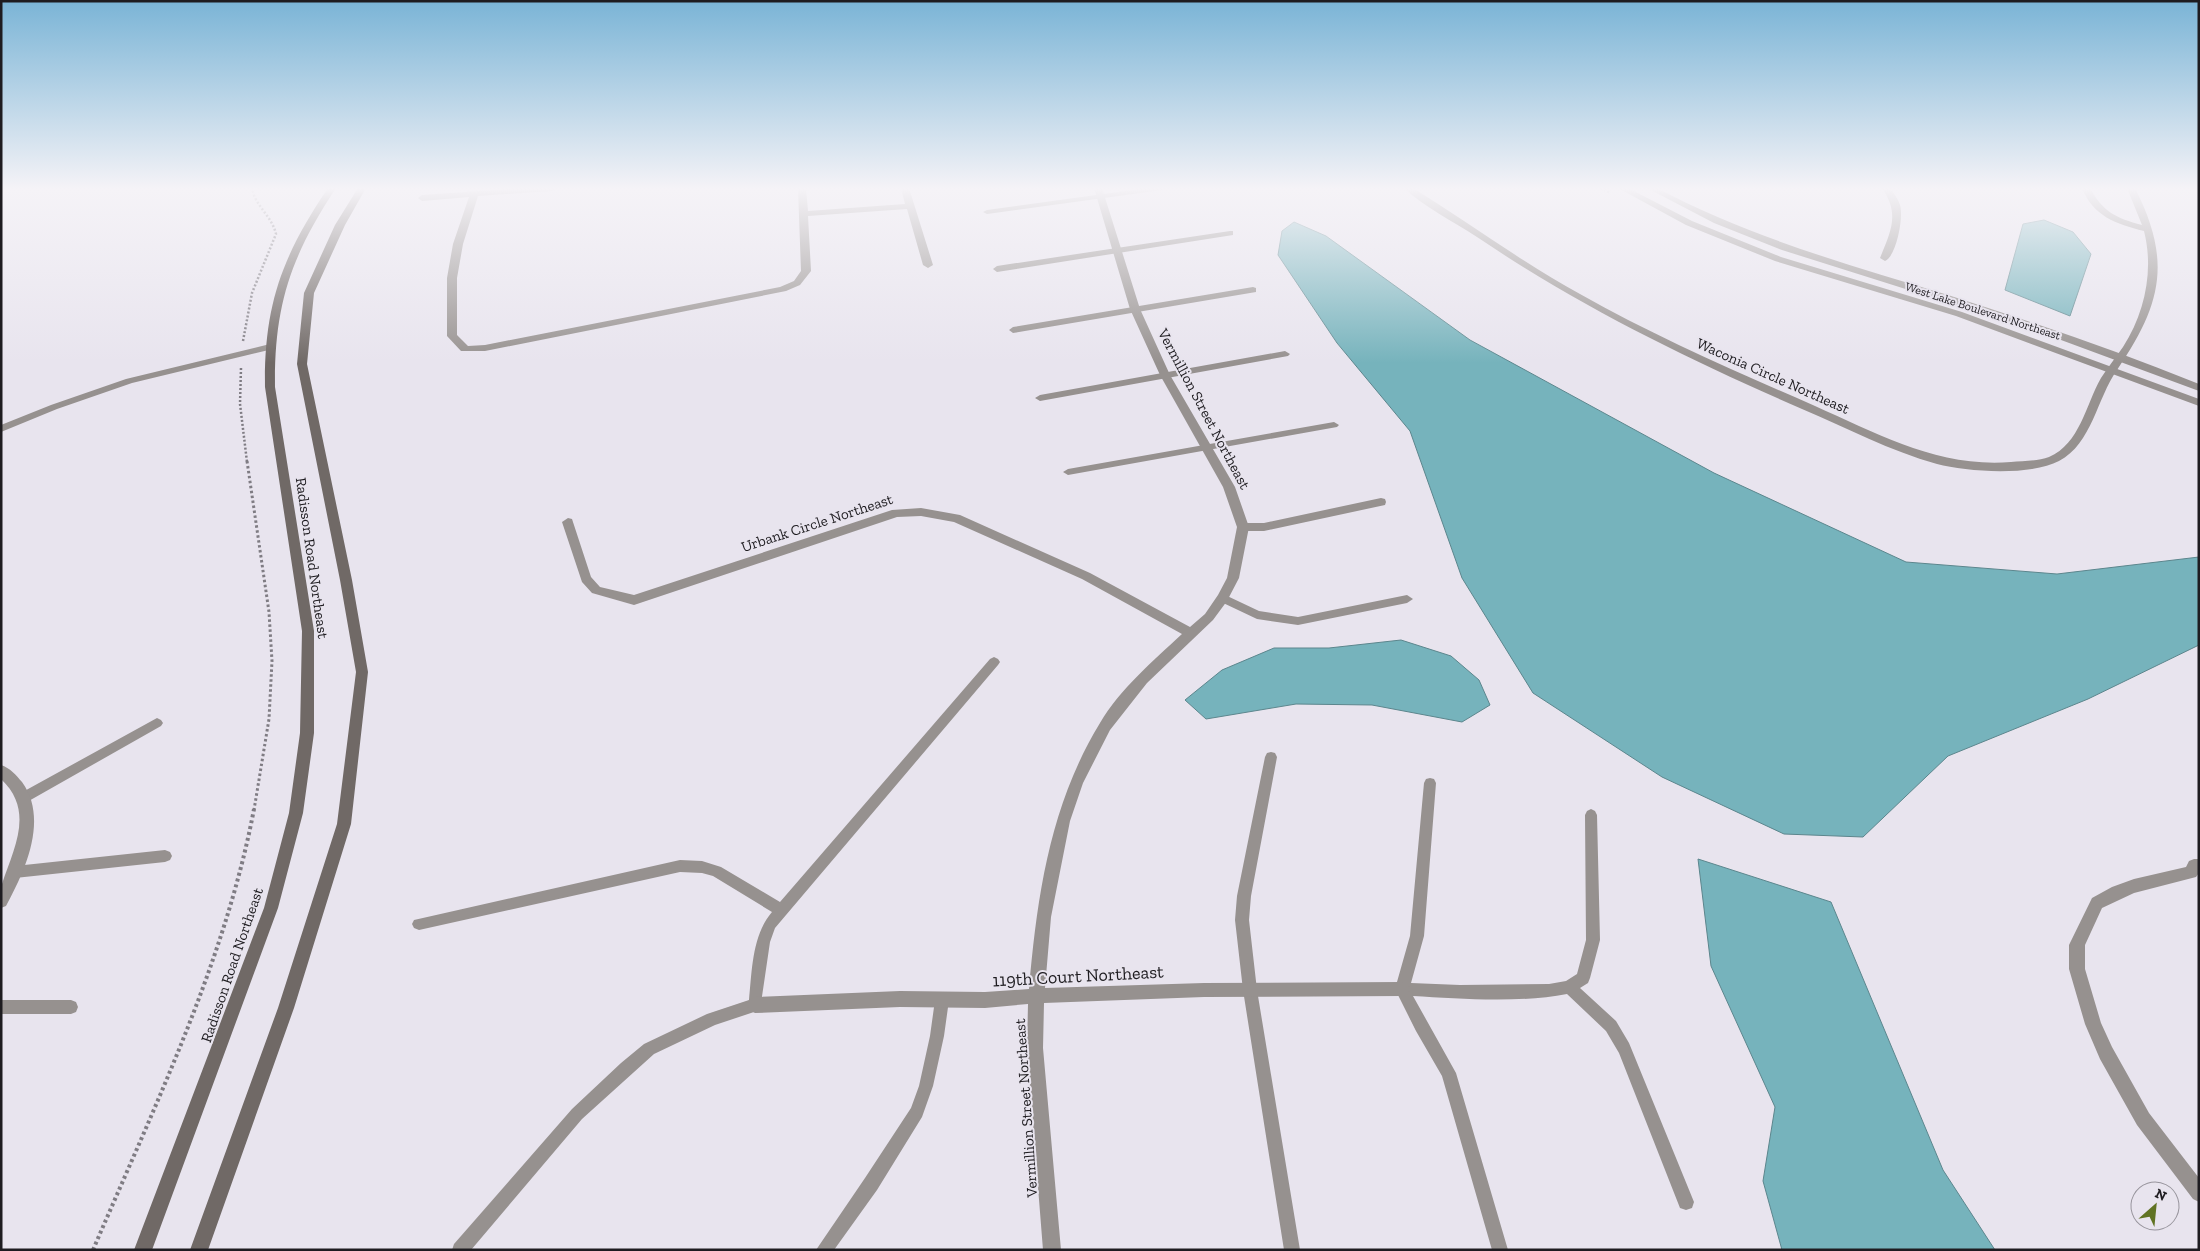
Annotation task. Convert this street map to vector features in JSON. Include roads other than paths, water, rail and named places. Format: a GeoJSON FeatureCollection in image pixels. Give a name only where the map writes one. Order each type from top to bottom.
{"type":"FeatureCollection","features":[{"type":"Feature","properties":{"kind":"main road","name":"Radisson Road Northeast"},"geometry":{"type":"LineString","coordinates":[[143,1250],[271,908],[296,813],[306,742],[308,631],[270,387],[270,347],[274,314],[284,280],[298,246]]}},
{"type":"Feature","properties":{"kind":"main road","name":"Radisson Road Northeast"},"geometry":{"type":"LineString","coordinates":[[199,1250],[286,1008],[344,824],[362,672],[346,580],[302,364],[309,293],[330,246]]}},
{"type":"Feature","properties":{"kind":"street"},"geometry":{"type":"LineString","coordinates":[[458,246],[452,278],[452,336],[464,349],[486,348],[783,289],[797,283],[806,271],[805,246]]}},
{"type":"Feature","properties":{"kind":"street"},"geometry":{"type":"LineString","coordinates":[[922,246],[928,265]]}},
{"type":"Feature","properties":{"kind":"street","name":"Vermillion Street Northeast"},"geometry":{"type":"LineString","coordinates":[[1052,1250],[1035,1048],[1036,996],[1043,917],[1063,821],[1076,782],[1105,726],[1142,680],[1209,617],[1223,598],[1232,578],[1243,527],[1229,487],[1166,375],[1135,309],[1116,246]]}},
{"type":"Feature","properties":{"kind":"street","name":"Waconia Circle Northeast"},"geometry":{"type":"LineString","coordinates":[[1497,246],[1541,275],[1649,335],[1865,435],[1922,456],[1972,467],[1996,468],[2035,464],[2057,458],[2070,449],[2112,370],[2123,358],[2147,307],[2152,289],[2154,260],[2152,246]]}},
{"type":"Feature","properties":{"kind":"street","name":"West Lake Boulevard Northeast"},"geometry":{"type":"LineString","coordinates":[[1747,246],[1778,259],[1959,314],[2199,403]]}},
{"type":"Feature","properties":{"kind":"street","name":"West Lake Boulevard Northeast"},"geometry":{"type":"LineString","coordinates":[[1780,246],[1984,310],[2123,358],[2199,388]]}},
{"type":"Feature","properties":{"kind":"street"},"geometry":{"type":"LineString","coordinates":[[1885,258],[1889,246]]}},
{"type":"Feature","properties":{"kind":"street","name":"Urbank Circle Northeast"},"geometry":{"type":"LineString","coordinates":[[568,522],[586,579],[596,590],[634,600],[896,513],[921,512],[956,518],[1086,576],[1192,634]]}},
{"type":"Feature","properties":{"kind":"street"},"geometry":{"type":"LineString","coordinates":[[1,770],[12,780],[23,798],[27,826],[15,872],[1,901]]}},
{"type":"Feature","properties":{"kind":"street"},"geometry":{"type":"LineString","coordinates":[[2199,866],[2194,866],[2191,872],[2117,892],[2097,903],[2077,945],[2077,969],[2093,1024],[2106,1053],[2143,1119],[2199,1193]]}},
{"type":"Feature","properties":{"kind":"street","name":"119th Court Northeast"},"geometry":{"type":"LineString","coordinates":[[755,1005],[900,1000],[985,1000],[1036,996],[1250,990],[1402,989]]}},
{"type":"Feature","properties":{"kind":"lane"},"geometry":{"type":"LineString","coordinates":[[997,268],[1141,246]]}},
{"type":"Feature","properties":{"kind":"lane"},"geometry":{"type":"LineString","coordinates":[[1013,330],[1253,290]]}},
{"type":"Feature","properties":{"kind":"lane"},"geometry":{"type":"LineString","coordinates":[[1,429],[94,392],[129,381],[270,347]]}},
{"type":"Feature","properties":{"kind":"lane"},"geometry":{"type":"LineString","coordinates":[[1040,398],[1285,354]]}},
{"type":"Feature","properties":{"kind":"lane"},"geometry":{"type":"LineString","coordinates":[[1068,472],[1334,426]]}},
{"type":"Feature","properties":{"kind":"lane"},"geometry":{"type":"LineString","coordinates":[[1243,527],[1264,527],[1381,502]]}},
{"type":"Feature","properties":{"kind":"lane"},"geometry":{"type":"LineString","coordinates":[[1223,598],[1258,615],[1298,621],[1407,600]]}},
{"type":"Feature","properties":{"kind":"lane"},"geometry":{"type":"LineString","coordinates":[[460,1250],[577,1114],[626,1068],[649,1050],[712,1020],[755,1005],[763,942],[770,924],[994,662]]}},
{"type":"Feature","properties":{"kind":"lane"},"geometry":{"type":"LineString","coordinates":[[23,798],[157,723]]}},
{"type":"Feature","properties":{"kind":"lane"},"geometry":{"type":"LineString","coordinates":[[1271,757],[1244,896],[1242,920],[1250,990],[1292,1250]]}},
{"type":"Feature","properties":{"kind":"lane"},"geometry":{"type":"LineString","coordinates":[[1430,783],[1417,936],[1402,989],[1449,1073],[1500,1250]]}},
{"type":"Feature","properties":{"kind":"lane"},"geometry":{"type":"LineString","coordinates":[[1402,989],[1460,992],[1549,991],[1568,987],[1583,978],[1593,940],[1591,815]]}},
{"type":"Feature","properties":{"kind":"lane"},"geometry":{"type":"LineString","coordinates":[[15,872],[166,856]]}},
{"type":"Feature","properties":{"kind":"lane"},"geometry":{"type":"LineString","coordinates":[[419,924],[680,866],[702,867],[716,871],[781,910]]}},
{"type":"Feature","properties":{"kind":"lane"},"geometry":{"type":"LineString","coordinates":[[1568,987],[1611,1026],[1624,1048],[1686,1202]]}},
{"type":"Feature","properties":{"kind":"lane"},"geometry":{"type":"LineString","coordinates":[[824,1250],[881,1170],[917,1112],[926,1086],[937,1036],[942,1000]]}},
{"type":"Feature","properties":{"kind":"lane"},"geometry":{"type":"LineString","coordinates":[[1,1007],[71,1007]]}},
{"type":"Feature","properties":{"kind":"water"},"geometry":{"type":"Polygon","coordinates":[[[1279,246],[1340,246],[1470,340],[1714,473],[1906,562],[2057,574],[2199,557],[2199,645],[2088,699],[1948,756],[1863,837],[1784,834],[1662,777],[1533,693],[1462,578],[1410,431],[1337,343],[1278,255],[1279,246]]]}},
{"type":"Feature","properties":{"kind":"water"},"geometry":{"type":"Polygon","coordinates":[[[2017,246],[2085,246],[2091,254],[2070,316],[2005,290],[2017,246]]]}},
{"type":"Feature","properties":{"kind":"water"},"geometry":{"type":"Polygon","coordinates":[[[1401,640],[1451,656],[1479,680],[1490,705],[1462,722],[1372,705],[1296,704],[1206,719],[1185,700],[1222,670],[1274,648],[1329,648],[1401,640]]]}},
{"type":"Feature","properties":{"kind":"water"},"geometry":{"type":"Polygon","coordinates":[[[1698,859],[1831,902],[1943,1170],[1995,1250],[1782,1250],[1763,1181],[1775,1107],[1711,966],[1698,859]]]}}]}
